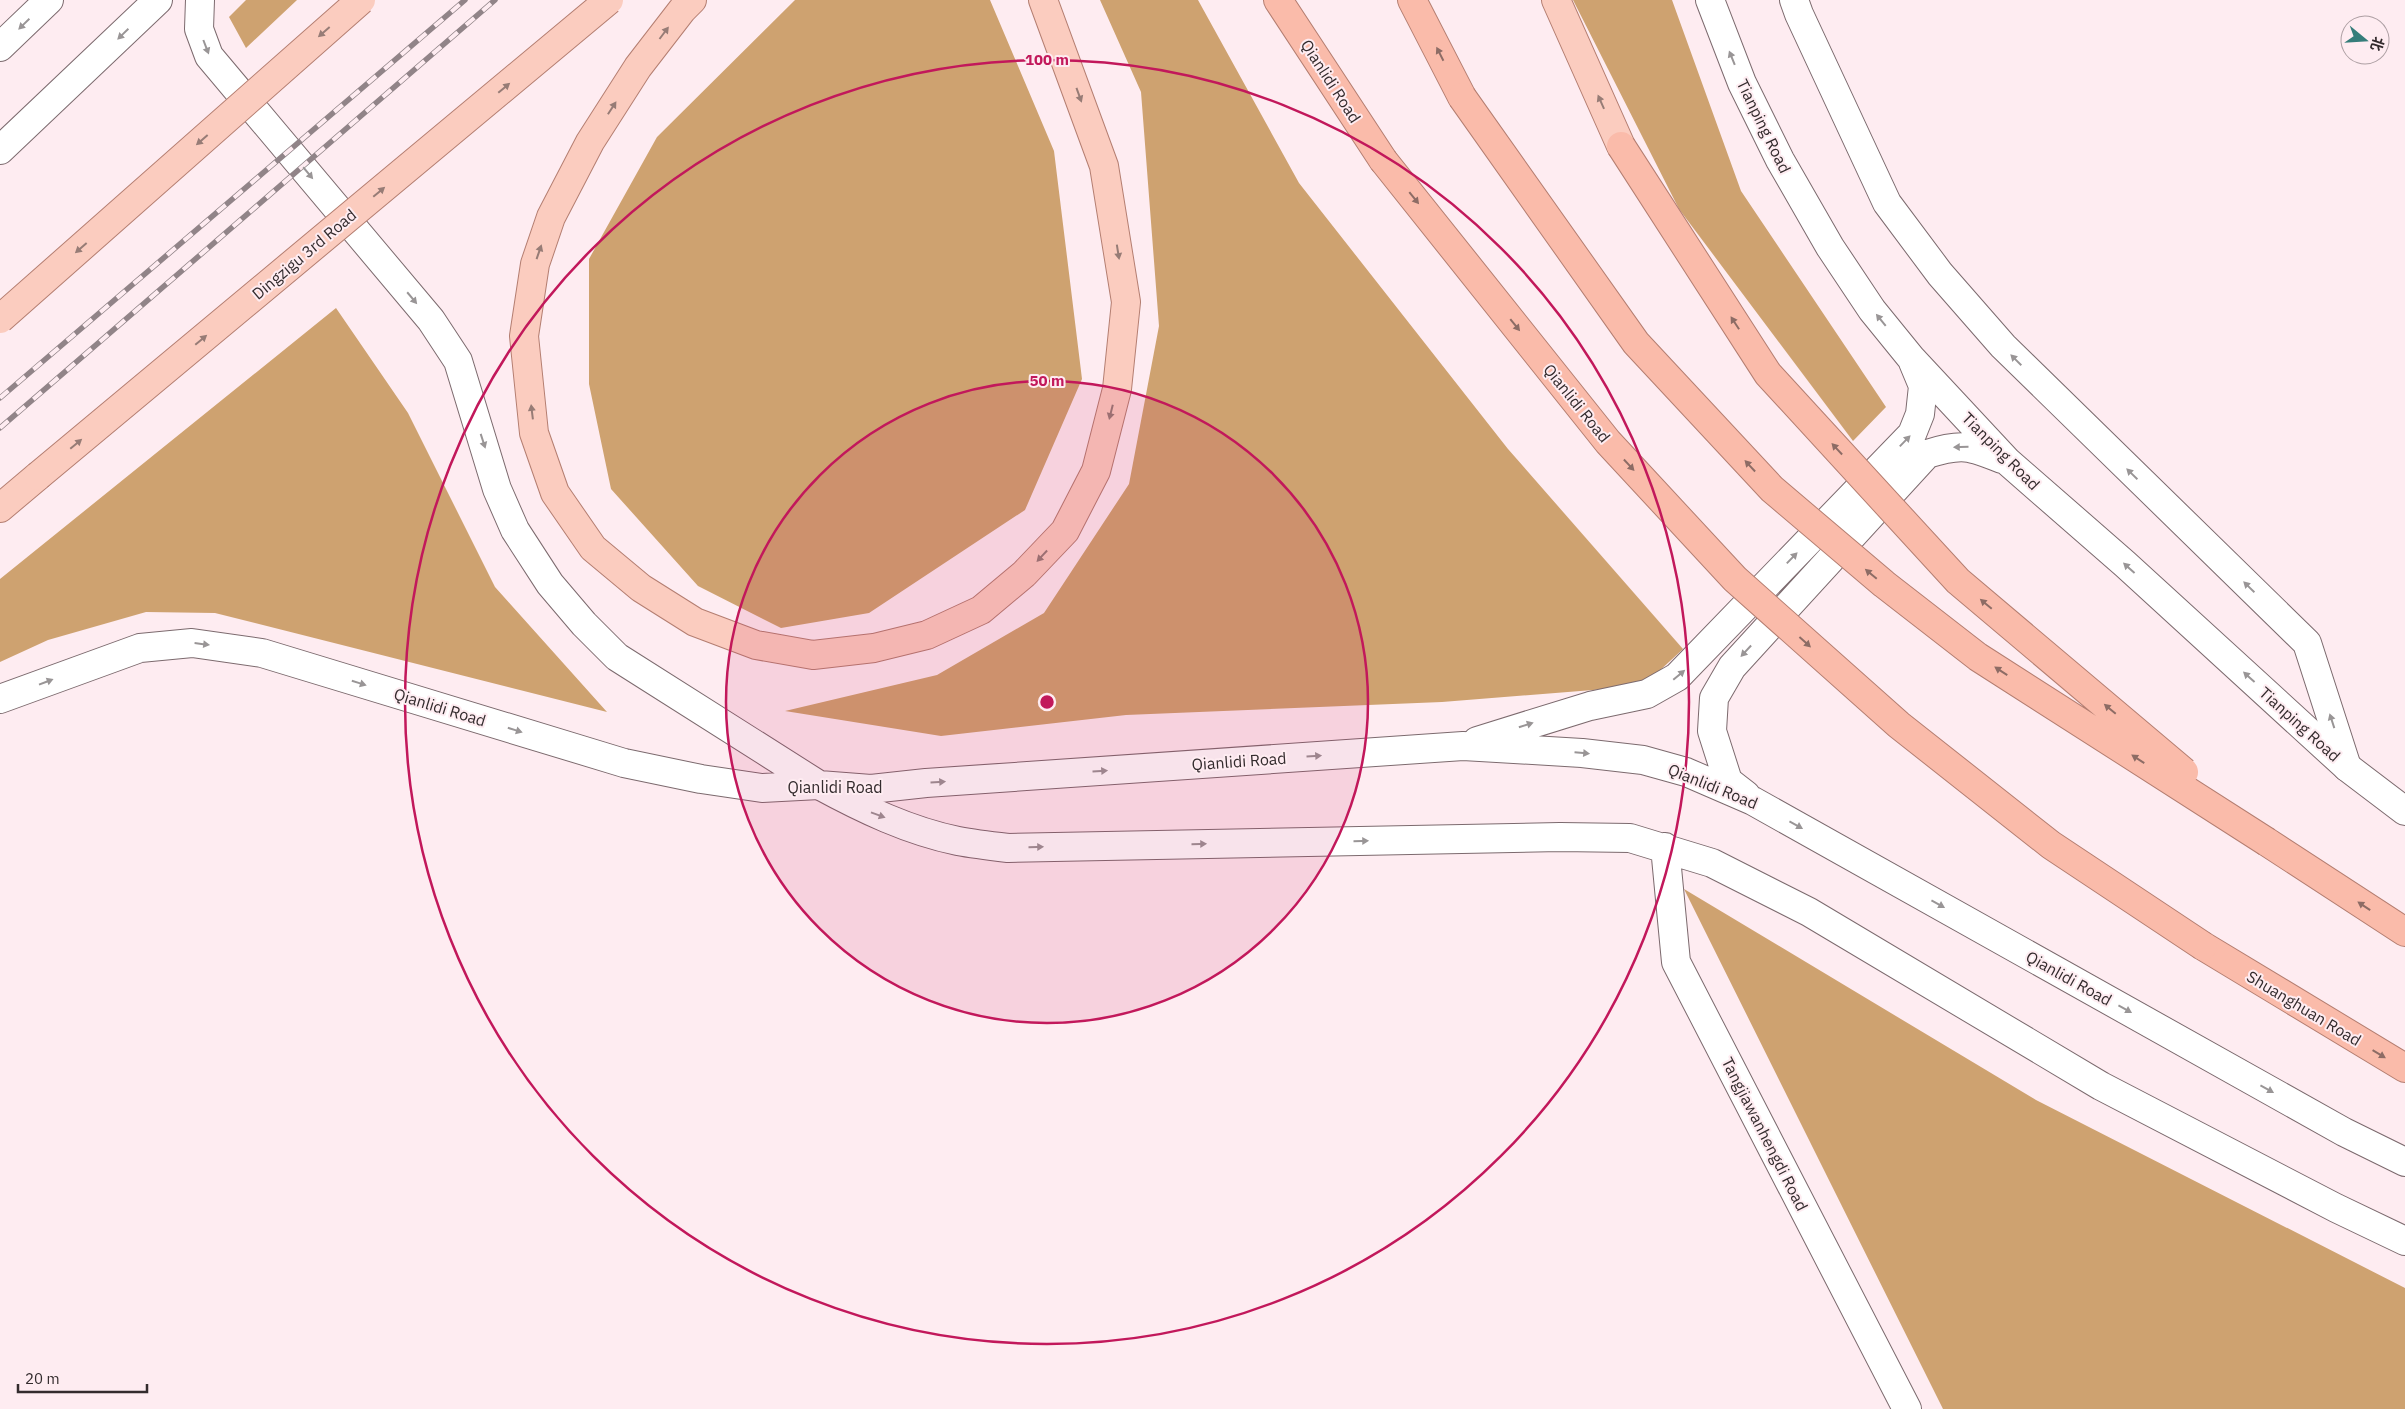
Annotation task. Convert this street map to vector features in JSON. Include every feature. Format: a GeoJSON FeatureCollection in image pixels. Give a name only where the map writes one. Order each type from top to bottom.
{"type":"FeatureCollection","features":[{"type":"Feature","properties":{"kind":"highway","name":"Qianlidi Road"},"geometry":{"type":"LineString","coordinates":[[1278,0],[1383,160],[1608,442],[1735,579],[1906,731],[2051,844],[2203,946]]}},
{"type":"Feature","properties":{"kind":"highway"},"geometry":{"type":"LineString","coordinates":[[1412,0],[1462,97],[1636,343],[1772,489],[1884,584],[1978,657],[2405,932]]}},
{"type":"Feature","properties":{"kind":"highway"},"geometry":{"type":"LineString","coordinates":[[1621,146],[1768,374],[1952,574],[2267,842]]}},
{"type":"Feature","properties":{"kind":"highway","name":"Shuanghuan Road"},"geometry":{"type":"LineString","coordinates":[[2203,946],[2405,1068]]}},
{"type":"Feature","properties":{"kind":"main road"},"geometry":{"type":"LineString","coordinates":[[0,319],[361,0]]}},
{"type":"Feature","properties":{"kind":"main road","name":"Dingzigu 3rd Road"},"geometry":{"type":"LineString","coordinates":[[0,508],[609,0]]}},
{"type":"Feature","properties":{"kind":"main road"},"geometry":{"type":"LineString","coordinates":[[692,0],[682,10],[638,67],[590,142],[551,217],[535,264],[524,336],[534,433],[555,492],[593,548],[641,588],[695,622],[756,645],[813,654],[874,648],[927,635],[981,610],[1024,574],[1065,531],[1096,472],[1117,389],[1126,302],[1104,166],[1043,0]]}},
{"type":"Feature","properties":{"kind":"main road"},"geometry":{"type":"LineString","coordinates":[[1556,0],[1621,146]]}},
{"type":"Feature","properties":{"kind":"street"},"geometry":{"type":"LineString","coordinates":[[0,47],[49,0]]}},
{"type":"Feature","properties":{"kind":"street"},"geometry":{"type":"LineString","coordinates":[[0,150],[158,0]]}},
{"type":"Feature","properties":{"kind":"street"},"geometry":{"type":"LineString","coordinates":[[200,0],[198,29],[209,56],[431,320],[458,361],[497,489],[515,530],[550,584],[584,624],[617,657],[819,785],[864,810],[921,831],[958,841],[1008,848],[1560,836],[1630,838],[1665,847],[1712,862],[1809,912],[2101,1086],[2336,1208],[2405,1241]]}},
{"type":"Feature","properties":{"kind":"street","name":"Tianping Road"},"geometry":{"type":"LineString","coordinates":[[1710,0],[1742,83],[1780,160],[1840,263],[1872,310],[1912,358],[2007,461],[2125,564],[2347,767],[2405,811]]}},
{"type":"Feature","properties":{"kind":"street"},"geometry":{"type":"LineString","coordinates":[[1794,0],[1887,203],[1940,274],[2003,346],[2307,643],[2347,767]]}},
{"type":"Feature","properties":{"kind":"street"},"geometry":{"type":"LineString","coordinates":[[1464,746],[1590,706],[1647,694],[1678,677],[1912,434],[1920,414],[1923,386],[1912,358]]}},
{"type":"Feature","properties":{"kind":"street"},"geometry":{"type":"LineString","coordinates":[[1753,801],[1728,781],[1712,731],[1714,698],[1732,667],[1928,454],[1950,447],[1972,447],[2007,461]]}},
{"type":"Feature","properties":{"kind":"street","name":"Qianlidi Road"},"geometry":{"type":"LineString","coordinates":[[0,699],[140,648],[192,643],[262,653],[624,763],[702,779],[762,788],[819,785],[871,789],[946,781],[1464,746],[1582,753],[1643,760],[1686,772],[1753,801],[2344,1132],[2405,1162]]}},
{"type":"Feature","properties":{"kind":"street","name":"Tangjiawanhengdi Road"},"geometry":{"type":"LineString","coordinates":[[1665,847],[1676,962],[1907,1409]]}},
{"type":"Feature","properties":{"kind":"shaded area"},"geometry":{"type":"Polygon","coordinates":[[[246,0],[297,0],[246,48],[229,17],[246,0]]]}},
{"type":"Feature","properties":{"kind":"shaded area"},"geometry":{"type":"Polygon","coordinates":[[[795,0],[990,0],[1054,151],[1082,379],[1025,510],[869,613],[781,628],[698,586],[611,489],[589,384],[589,259],[657,137],[795,0]]]}},
{"type":"Feature","properties":{"kind":"shaded area"},"geometry":{"type":"Polygon","coordinates":[[[1100,0],[1198,0],[1299,183],[1508,449],[1683,649],[1643,686],[1442,702],[1126,715],[941,736],[785,711],[937,675],[1044,613],[1129,484],[1159,326],[1141,92],[1100,0]]]}},
{"type":"Feature","properties":{"kind":"shaded area"},"geometry":{"type":"Polygon","coordinates":[[[1573,0],[1672,0],[1741,191],[1886,407],[1853,441],[1679,209],[1573,0]]]}},
{"type":"Feature","properties":{"kind":"shaded area"},"geometry":{"type":"Polygon","coordinates":[[[336,308],[408,413],[495,587],[607,712],[215,613],[146,612],[48,640],[0,662],[0,579],[336,308]]]}},
{"type":"Feature","properties":{"kind":"shaded area"},"geometry":{"type":"Polygon","coordinates":[[[1684,889],[2036,1100],[2405,1288],[2405,1409],[1943,1409],[1684,889]]]}},
{"type":"Feature","properties":{"kind":"railway"},"geometry":{"type":"LineString","coordinates":[[0,398],[465,0]]}},
{"type":"Feature","properties":{"kind":"railway"},"geometry":{"type":"LineString","coordinates":[[0,428],[495,0]]}}]}
